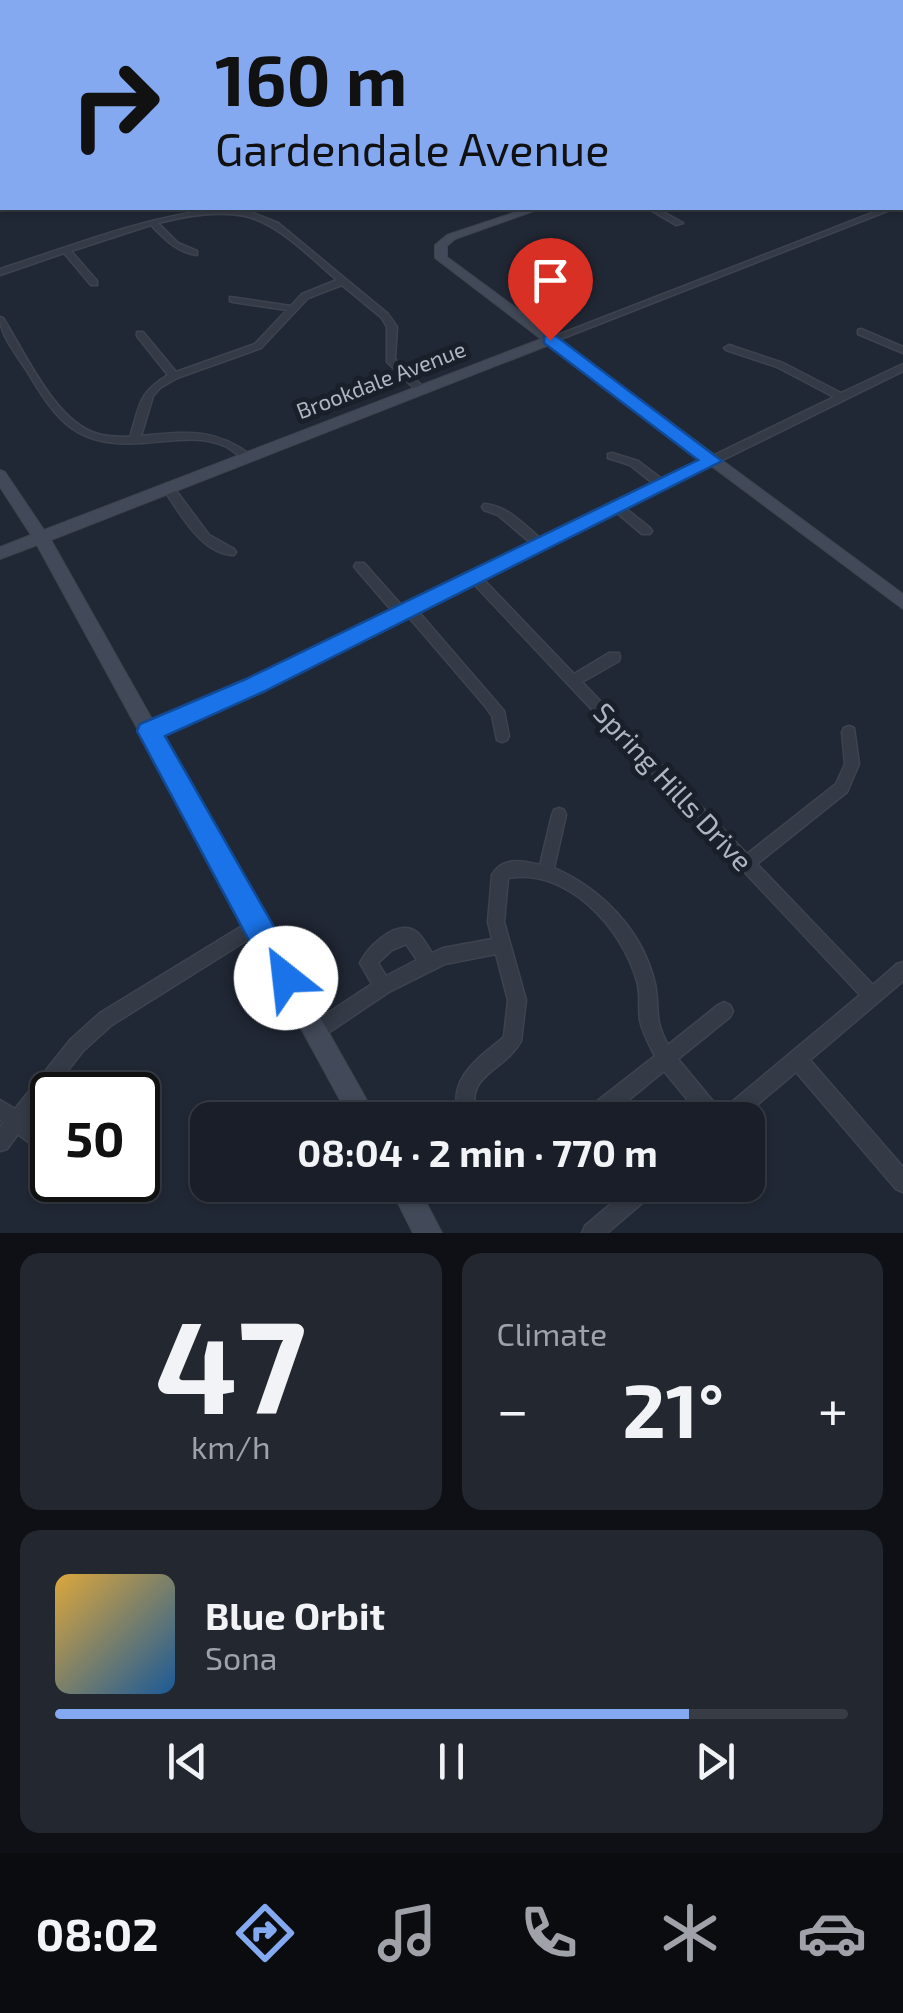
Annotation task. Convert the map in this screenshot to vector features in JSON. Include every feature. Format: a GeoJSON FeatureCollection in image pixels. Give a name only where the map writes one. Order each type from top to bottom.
{"type":"FeatureCollection","features":[{"type":"Feature","properties":{"kind":"street"},"geometry":{"type":"LineString","coordinates":[[0,272],[186,215],[223,210],[267,219],[389,321],[390,360],[420,390]]}},
{"type":"Feature","properties":{"kind":"street"},"geometry":{"type":"LineString","coordinates":[[531,210],[458,233],[441,245],[439,254],[444,262],[903,603]]}},
{"type":"Feature","properties":{"kind":"street"},"geometry":{"type":"LineString","coordinates":[[655,210],[679,223]]}},
{"type":"Feature","properties":{"kind":"street","name":"Brookdale Avenue"},"geometry":{"type":"LineString","coordinates":[[0,553],[887,210]]}},
{"type":"Feature","properties":{"kind":"street"},"geometry":{"type":"LineString","coordinates":[[154,224],[175,245],[194,254]]}},
{"type":"Feature","properties":{"kind":"street"},"geometry":{"type":"LineString","coordinates":[[65,250],[94,283]]}},
{"type":"Feature","properties":{"kind":"street"},"geometry":{"type":"LineString","coordinates":[[135,438],[148,395],[174,376],[258,346],[313,292],[342,281]]}},
{"type":"Feature","properties":{"kind":"street"},"geometry":{"type":"LineString","coordinates":[[233,299],[294,309]]}},
{"type":"Feature","properties":{"kind":"street"},"geometry":{"type":"LineString","coordinates":[[0,320],[74,427],[98,438],[209,437],[231,443],[247,457]]}},
{"type":"Feature","properties":{"kind":"street"},"geometry":{"type":"LineString","coordinates":[[861,332],[903,350]]}},
{"type":"Feature","properties":{"kind":"street"},"geometry":{"type":"LineString","coordinates":[[140,334],[174,376]]}},
{"type":"Feature","properties":{"kind":"street"},"geometry":{"type":"LineString","coordinates":[[729,348],[780,364],[841,398]]}},
{"type":"Feature","properties":{"kind":"street"},"geometry":{"type":"LineString","coordinates":[[149,731],[254,686],[903,367]]}},
{"type":"Feature","properties":{"kind":"street"},"geometry":{"type":"LineString","coordinates":[[612,456],[634,463],[662,486]]}},
{"type":"Feature","properties":{"kind":"street"},"geometry":{"type":"LineString","coordinates":[[0,475],[41,537],[355,1102]]}},
{"type":"Feature","properties":{"kind":"street"},"geometry":{"type":"LineString","coordinates":[[166,487],[205,538],[230,552]]}},
{"type":"Feature","properties":{"kind":"street"},"geometry":{"type":"LineString","coordinates":[[488,506],[502,512],[540,545]]}},
{"type":"Feature","properties":{"kind":"street"},"geometry":{"type":"LineString","coordinates":[[617,508],[646,532]]}},
{"type":"Feature","properties":{"kind":"street"},"geometry":{"type":"LineString","coordinates":[[360,566],[490,702],[498,715],[502,736]]}},
{"type":"Feature","properties":{"kind":"street","name":"Spring Hills Drive"},"geometry":{"type":"LineString","coordinates":[[474,578],[872,996]]}},
{"type":"Feature","properties":{"kind":"street"},"geometry":{"type":"LineString","coordinates":[[572,680],[614,657]]}},
{"type":"Feature","properties":{"kind":"street"},"geometry":{"type":"LineString","coordinates":[[746,864],[842,788],[852,764],[849,732]]}},
{"type":"Feature","properties":{"kind":"street"},"geometry":{"type":"LineString","coordinates":[[546,871],[559,815]]}},
{"type":"Feature","properties":{"kind":"street"},"geometry":{"type":"LineString","coordinates":[[463,1102],[465,1085],[512,1041],[517,1000],[496,922],[500,875],[504,869],[517,868],[546,871],[586,889],[635,951],[647,984],[650,1024],[666,1056],[702,1102]]}},
{"type":"Feature","properties":{"kind":"street"},"geometry":{"type":"LineString","coordinates":[[0,1142],[8,1115],[106,1020],[256,925]]}},
{"type":"Feature","properties":{"kind":"street"},"geometry":{"type":"LineString","coordinates":[[383,986],[368,963],[373,954],[400,936],[410,936],[429,964]]}},
{"type":"Feature","properties":{"kind":"street"},"geometry":{"type":"LineString","coordinates":[[316,1031],[383,986],[442,956],[502,945]]}},
{"type":"Feature","properties":{"kind":"street"},"geometry":{"type":"LineString","coordinates":[[746,1102],[903,970]]}},
{"type":"Feature","properties":{"kind":"street"},"geometry":{"type":"LineString","coordinates":[[611,1102],[724,1011]]}},
{"type":"Feature","properties":{"kind":"street"},"geometry":{"type":"LineString","coordinates":[[797,1060],[903,1182]]}},
{"type":"Feature","properties":{"kind":"street"},"geometry":{"type":"LineString","coordinates":[[8,1115],[30,1132]]}},
{"type":"Feature","properties":{"kind":"street"},"geometry":{"type":"LineString","coordinates":[[411,1202],[428,1233]]}},
{"type":"Feature","properties":{"kind":"street"},"geometry":{"type":"LineString","coordinates":[[592,1233],[628,1202]]}},
{"type":"Feature","properties":{"kind":"route"},"geometry":{"type":"LineString","coordinates":[[286,978],[149,731],[254,686],[712,461],[550,340]]}}]}
